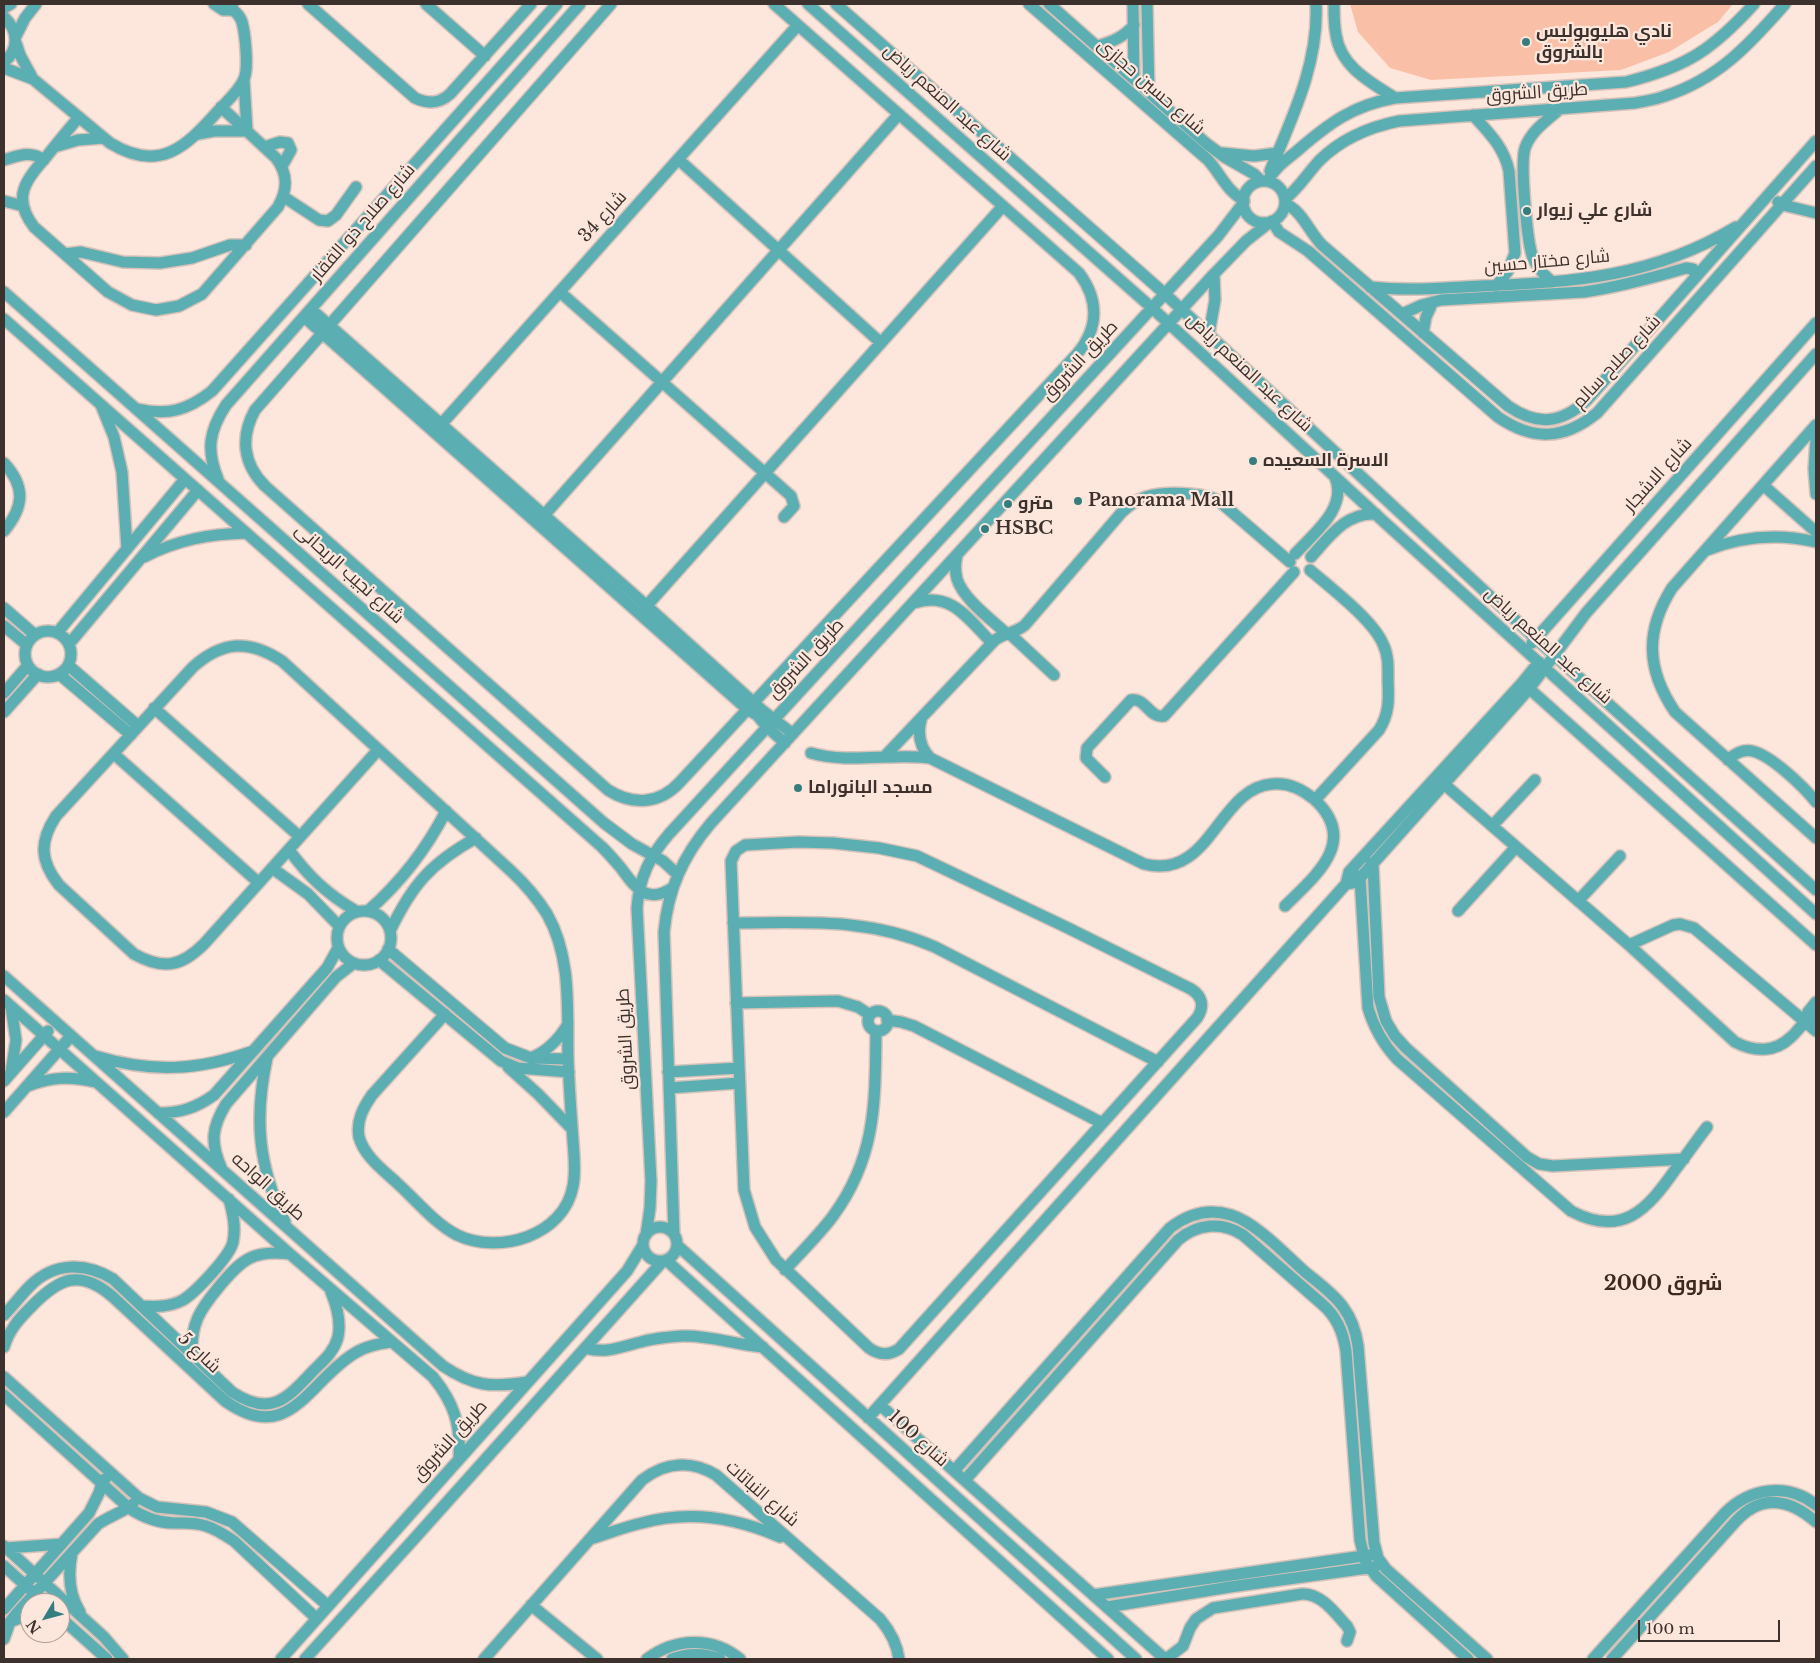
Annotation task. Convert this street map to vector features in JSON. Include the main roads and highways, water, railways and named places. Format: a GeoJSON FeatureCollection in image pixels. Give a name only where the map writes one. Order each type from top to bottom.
{"type":"FeatureCollection","features":[{"type":"Feature","properties":{"kind":"place","name":"نادي هليوبوليس بالشروق"},"geometry":{"type":"Point","coordinates":[1526,42]}},
{"type":"Feature","properties":{"kind":"place","name":"شارع علي زيوار"},"geometry":{"type":"Point","coordinates":[1527,211]}},
{"type":"Feature","properties":{"kind":"place","name":"الاسرة السعيده"},"geometry":{"type":"Point","coordinates":[1253,461]}},
{"type":"Feature","properties":{"kind":"place","name":"Panorama Mall"},"geometry":{"type":"Point","coordinates":[1078,501]}},
{"type":"Feature","properties":{"kind":"place","name":"مترو"},"geometry":{"type":"Point","coordinates":[1008,504]}},
{"type":"Feature","properties":{"kind":"place","name":"HSBC"},"geometry":{"type":"Point","coordinates":[985,529]}},
{"type":"Feature","properties":{"kind":"place","name":"مسجد البانوراما"},"geometry":{"type":"Point","coordinates":[798,788]}},
{"type":"Feature","properties":{"kind":"district","name":"شروق 2000"},"geometry":{"type":"Point","coordinates":[1663,1284]}}]}
